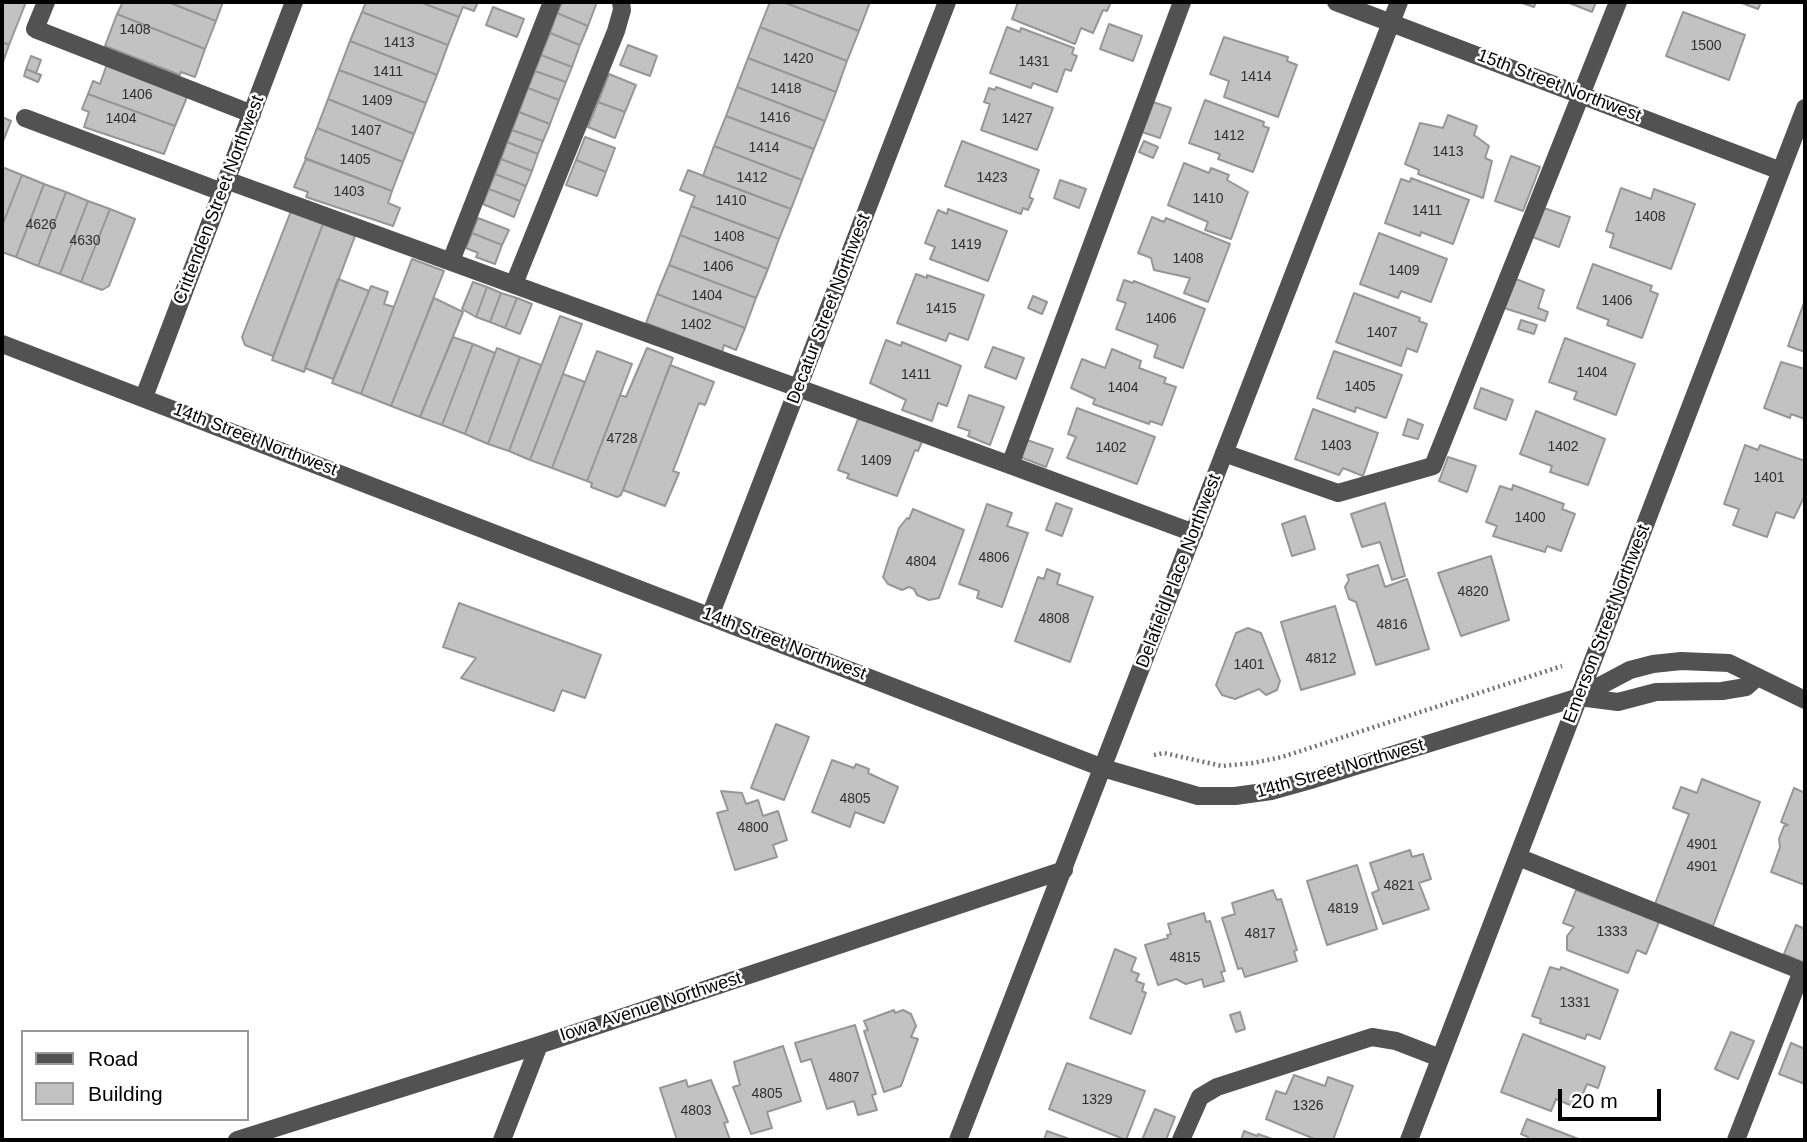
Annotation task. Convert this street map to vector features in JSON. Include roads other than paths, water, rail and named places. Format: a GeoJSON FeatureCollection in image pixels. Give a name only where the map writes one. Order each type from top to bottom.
{"type":"FeatureCollection","features":[{"type":"Feature","properties":{"kind":"street"},"geometry":{"type":"LineString","coordinates":[[46,2],[35,29],[252,114]]}},
{"type":"Feature","properties":{"kind":"street","name":"Crittenden Street Northwest"},"geometry":{"type":"LineString","coordinates":[[144,397],[295,2]]}},
{"type":"Feature","properties":{"kind":"street"},"geometry":{"type":"LineString","coordinates":[[451,261],[552,2]]}},
{"type":"Feature","properties":{"kind":"street"},"geometry":{"type":"LineString","coordinates":[[514,284],[616,31],[621,2]]}},
{"type":"Feature","properties":{"kind":"street","name":"Decatur Street Northwest"},"geometry":{"type":"LineString","coordinates":[[710,616],[947,2]]}},
{"type":"Feature","properties":{"kind":"street"},"geometry":{"type":"LineString","coordinates":[[1010,465],[1182,2]]}},
{"type":"Feature","properties":{"kind":"street","name":"15th Street Northwest"},"geometry":{"type":"LineString","coordinates":[[1336,2],[1781,171]]}},
{"type":"Feature","properties":{"kind":"street","name":"Delafield Place Northwest"},"geometry":{"type":"LineString","coordinates":[[958,1140],[1399,2]]}},
{"type":"Feature","properties":{"kind":"street"},"geometry":{"type":"LineString","coordinates":[[1224,453],[1338,493],[1433,467],[1618,2]]}},
{"type":"Feature","properties":{"kind":"street","name":"Emerson Street Northwest"},"geometry":{"type":"LineString","coordinates":[[1409,1140],[1805,108]]}},
{"type":"Feature","properties":{"kind":"street"},"geometry":{"type":"LineString","coordinates":[[25,118],[451,261],[1194,533]]}},
{"type":"Feature","properties":{"kind":"street","name":"14th Street Northwest"},"geometry":{"type":"LineString","coordinates":[[2,344],[1103,768],[1198,796],[1235,796],[1271,791],[1579,697],[1630,670],[1681,661],[1729,663],[1805,700]]}},
{"type":"Feature","properties":{"kind":"street","name":"14th Street Northwest"},"geometry":{"type":"LineString","coordinates":[[1579,697],[1618,702],[1656,692],[1721,691],[1746,687],[1756,678]]}},
{"type":"Feature","properties":{"kind":"street"},"geometry":{"type":"LineString","coordinates":[[1518,857],[1804,971],[1736,1140]]}},
{"type":"Feature","properties":{"kind":"street","name":"Iowa Avenue Northwest"},"geometry":{"type":"LineString","coordinates":[[237,1140],[539,1045],[1064,870]]}},
{"type":"Feature","properties":{"kind":"street"},"geometry":{"type":"LineString","coordinates":[[1181,1140],[1200,1097],[1217,1087],[1359,1041],[1372,1037],[1396,1041],[1440,1058]]}},
{"type":"Feature","properties":{"kind":"street"},"geometry":{"type":"LineString","coordinates":[[502,1140],[539,1045]]}}]}
